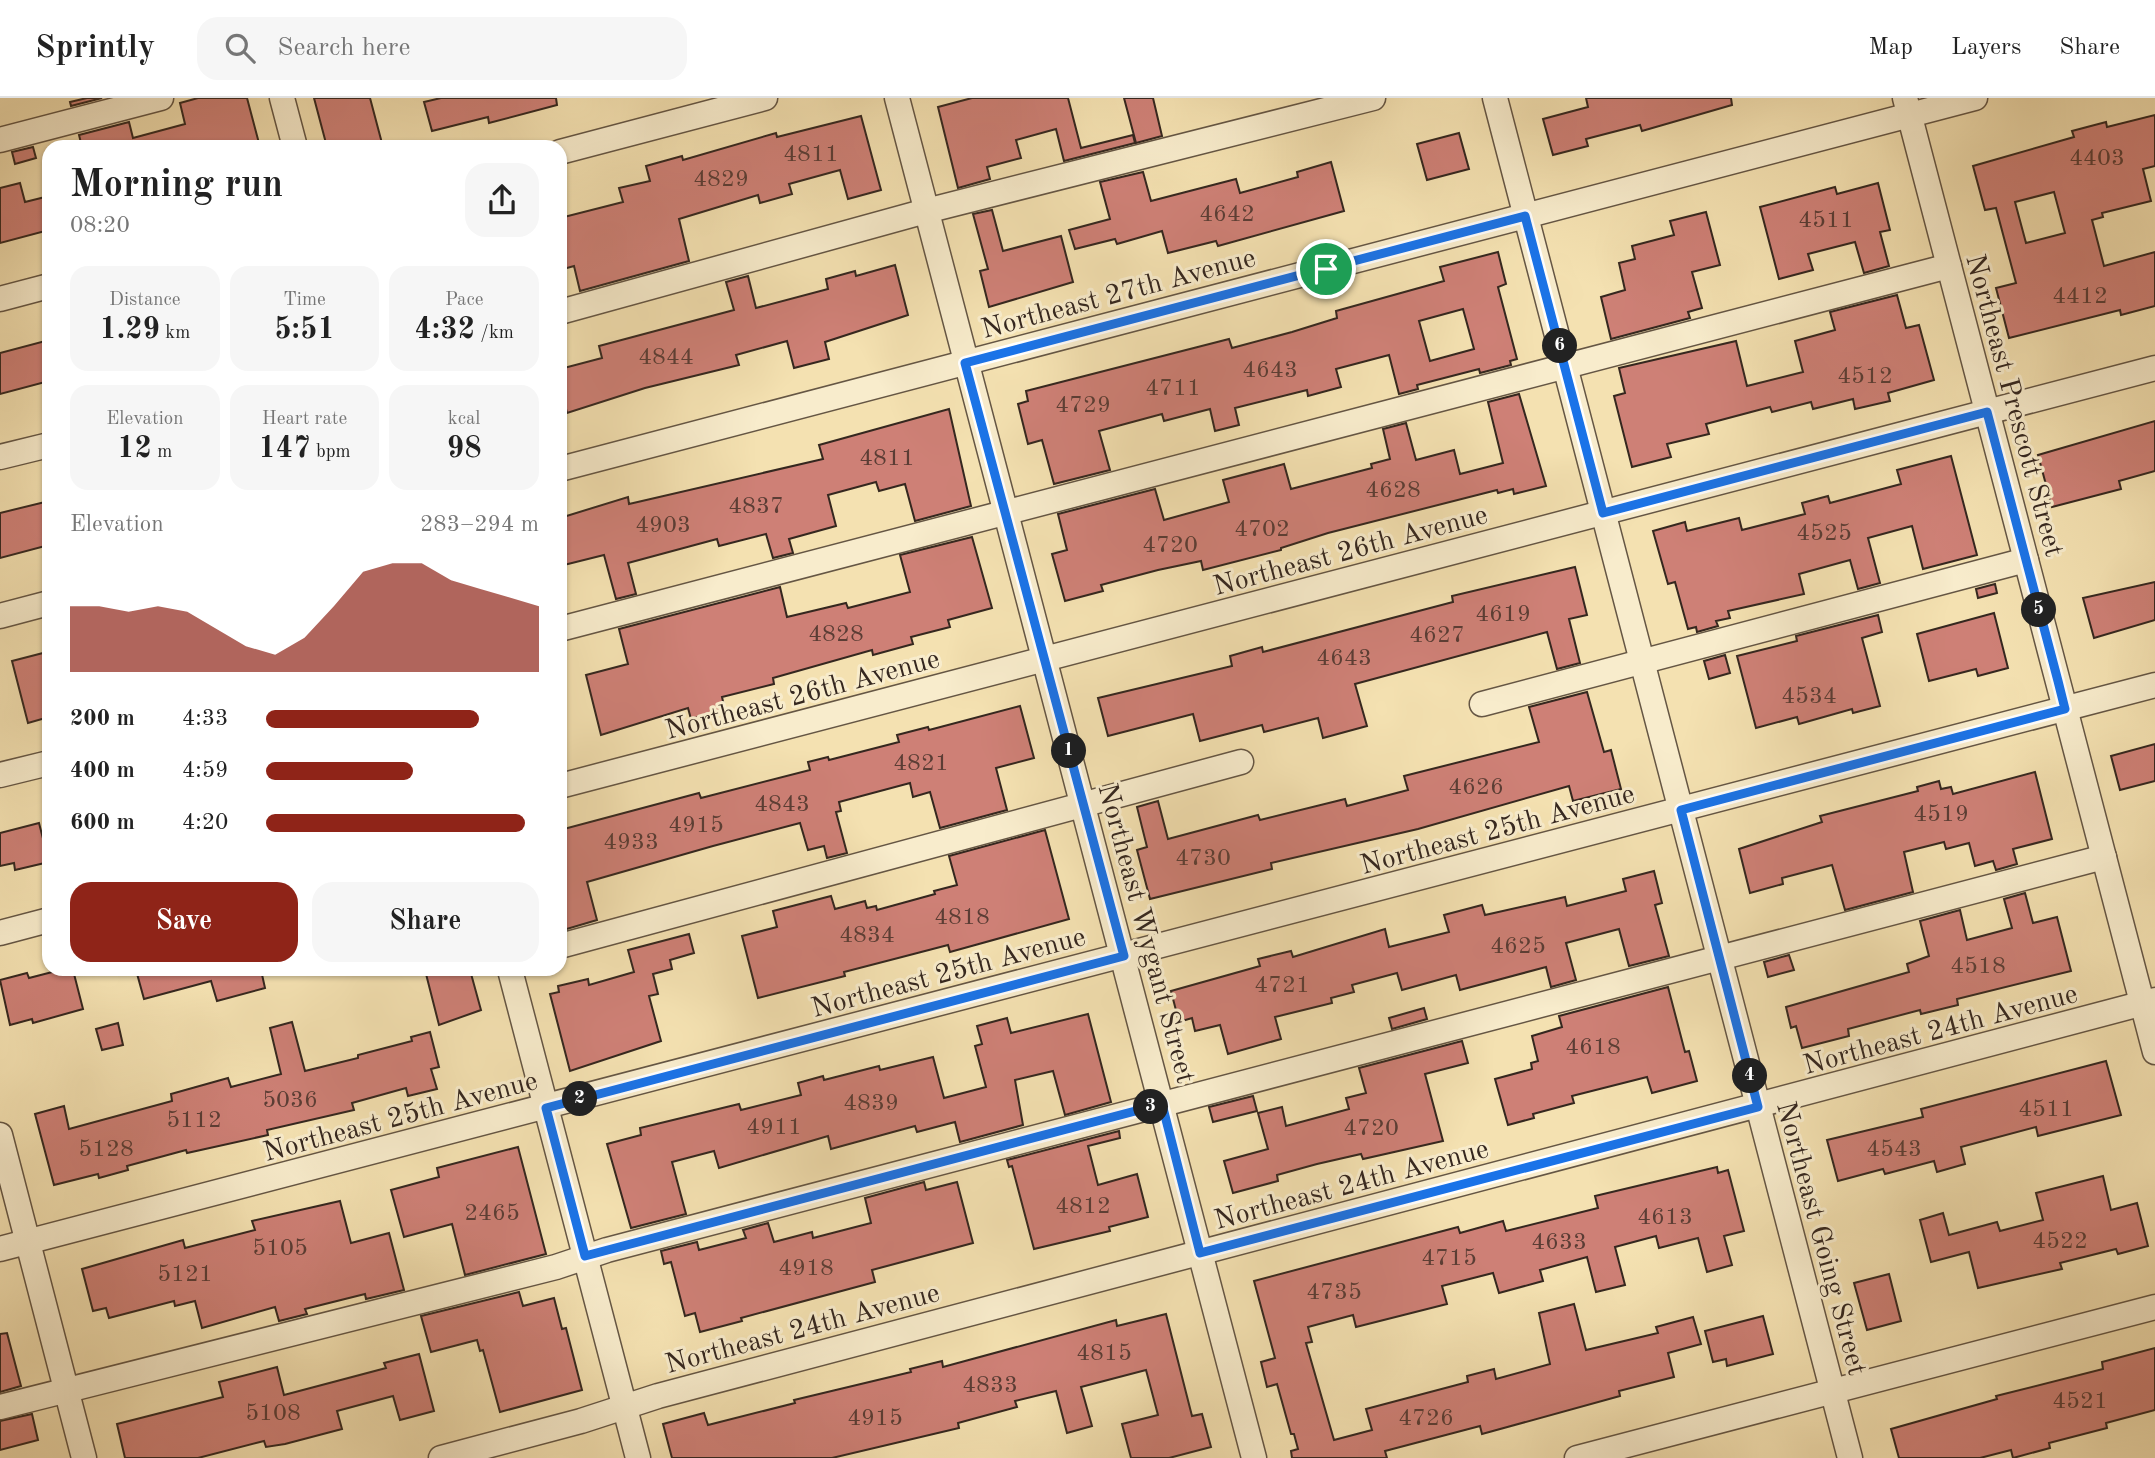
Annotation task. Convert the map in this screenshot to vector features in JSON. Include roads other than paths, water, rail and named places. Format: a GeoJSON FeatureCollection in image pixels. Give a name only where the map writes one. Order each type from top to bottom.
{"type":"FeatureCollection","features":[{"type":"Feature","properties":{"kind":"street"},"geometry":{"type":"LineString","coordinates":[[0,140],[161,98]]}},
{"type":"Feature","properties":{"kind":"street"},"geometry":{"type":"LineString","coordinates":[[282,98],[293,140]]}},
{"type":"Feature","properties":{"kind":"street"},"geometry":{"type":"LineString","coordinates":[[567,150],[765,98]]}},
{"type":"Feature","properties":{"kind":"street","name":"Northeast Wygant Street"},"geometry":{"type":"LineString","coordinates":[[897,98],[1254,1458]]}},
{"type":"Feature","properties":{"kind":"street"},"geometry":{"type":"LineString","coordinates":[[567,310],[926,211],[1373,98]]}},
{"type":"Feature","properties":{"kind":"street","name":"Northeast Going Street"},"geometry":{"type":"LineString","coordinates":[[1494,98],[1850,1458]]}},
{"type":"Feature","properties":{"kind":"street","name":"Northeast 27th Avenue"},"geometry":{"type":"LineString","coordinates":[[567,467],[1525,216],[1908,107],[1975,98]]}},
{"type":"Feature","properties":{"kind":"street","name":"Northeast Prescott Street"},"geometry":{"type":"LineString","coordinates":[[1908,107],[2104,857],[2149,1003],[2155,1052]]}},
{"type":"Feature","properties":{"kind":"street"},"geometry":{"type":"LineString","coordinates":[[567,627],[1950,265]]}},
{"type":"Feature","properties":{"kind":"street"},"geometry":{"type":"LineString","coordinates":[[0,299],[42,288]]}},
{"type":"Feature","properties":{"kind":"street","name":"Northeast 26th Avenue"},"geometry":{"type":"LineString","coordinates":[[567,784],[2155,368]]}},
{"type":"Feature","properties":{"kind":"street"},"geometry":{"type":"LineString","coordinates":[[0,457],[42,446]]}},
{"type":"Feature","properties":{"kind":"street"},"geometry":{"type":"LineString","coordinates":[[1482,704],[2026,560]]}},
{"type":"Feature","properties":{"kind":"street"},"geometry":{"type":"LineString","coordinates":[[0,616],[42,605]]}},
{"type":"Feature","properties":{"kind":"street","name":"Northeast 25th Avenue"},"geometry":{"type":"LineString","coordinates":[[0,1249],[2155,685]]}},
{"type":"Feature","properties":{"kind":"street"},"geometry":{"type":"LineString","coordinates":[[567,944],[1241,762]]}},
{"type":"Feature","properties":{"kind":"street"},"geometry":{"type":"LineString","coordinates":[[0,775],[42,765]]}},
{"type":"Feature","properties":{"kind":"street"},"geometry":{"type":"LineString","coordinates":[[0,1406],[556,1267],[585,1256],[2104,857]]}},
{"type":"Feature","properties":{"kind":"street"},"geometry":{"type":"LineString","coordinates":[[0,933],[42,922]]}},
{"type":"Feature","properties":{"kind":"street"},"geometry":{"type":"LineString","coordinates":[[512,976],[638,1458]]}},
{"type":"Feature","properties":{"kind":"street","name":"Northeast 24th Avenue"},"geometry":{"type":"LineString","coordinates":[[440,1458],[658,1396],[2149,1003]]}},
{"type":"Feature","properties":{"kind":"street"},"geometry":{"type":"LineString","coordinates":[[0,1135],[84,1458]]}},
{"type":"Feature","properties":{"kind":"street"},"geometry":{"type":"LineString","coordinates":[[1577,1458],[2155,1307]]}}]}
